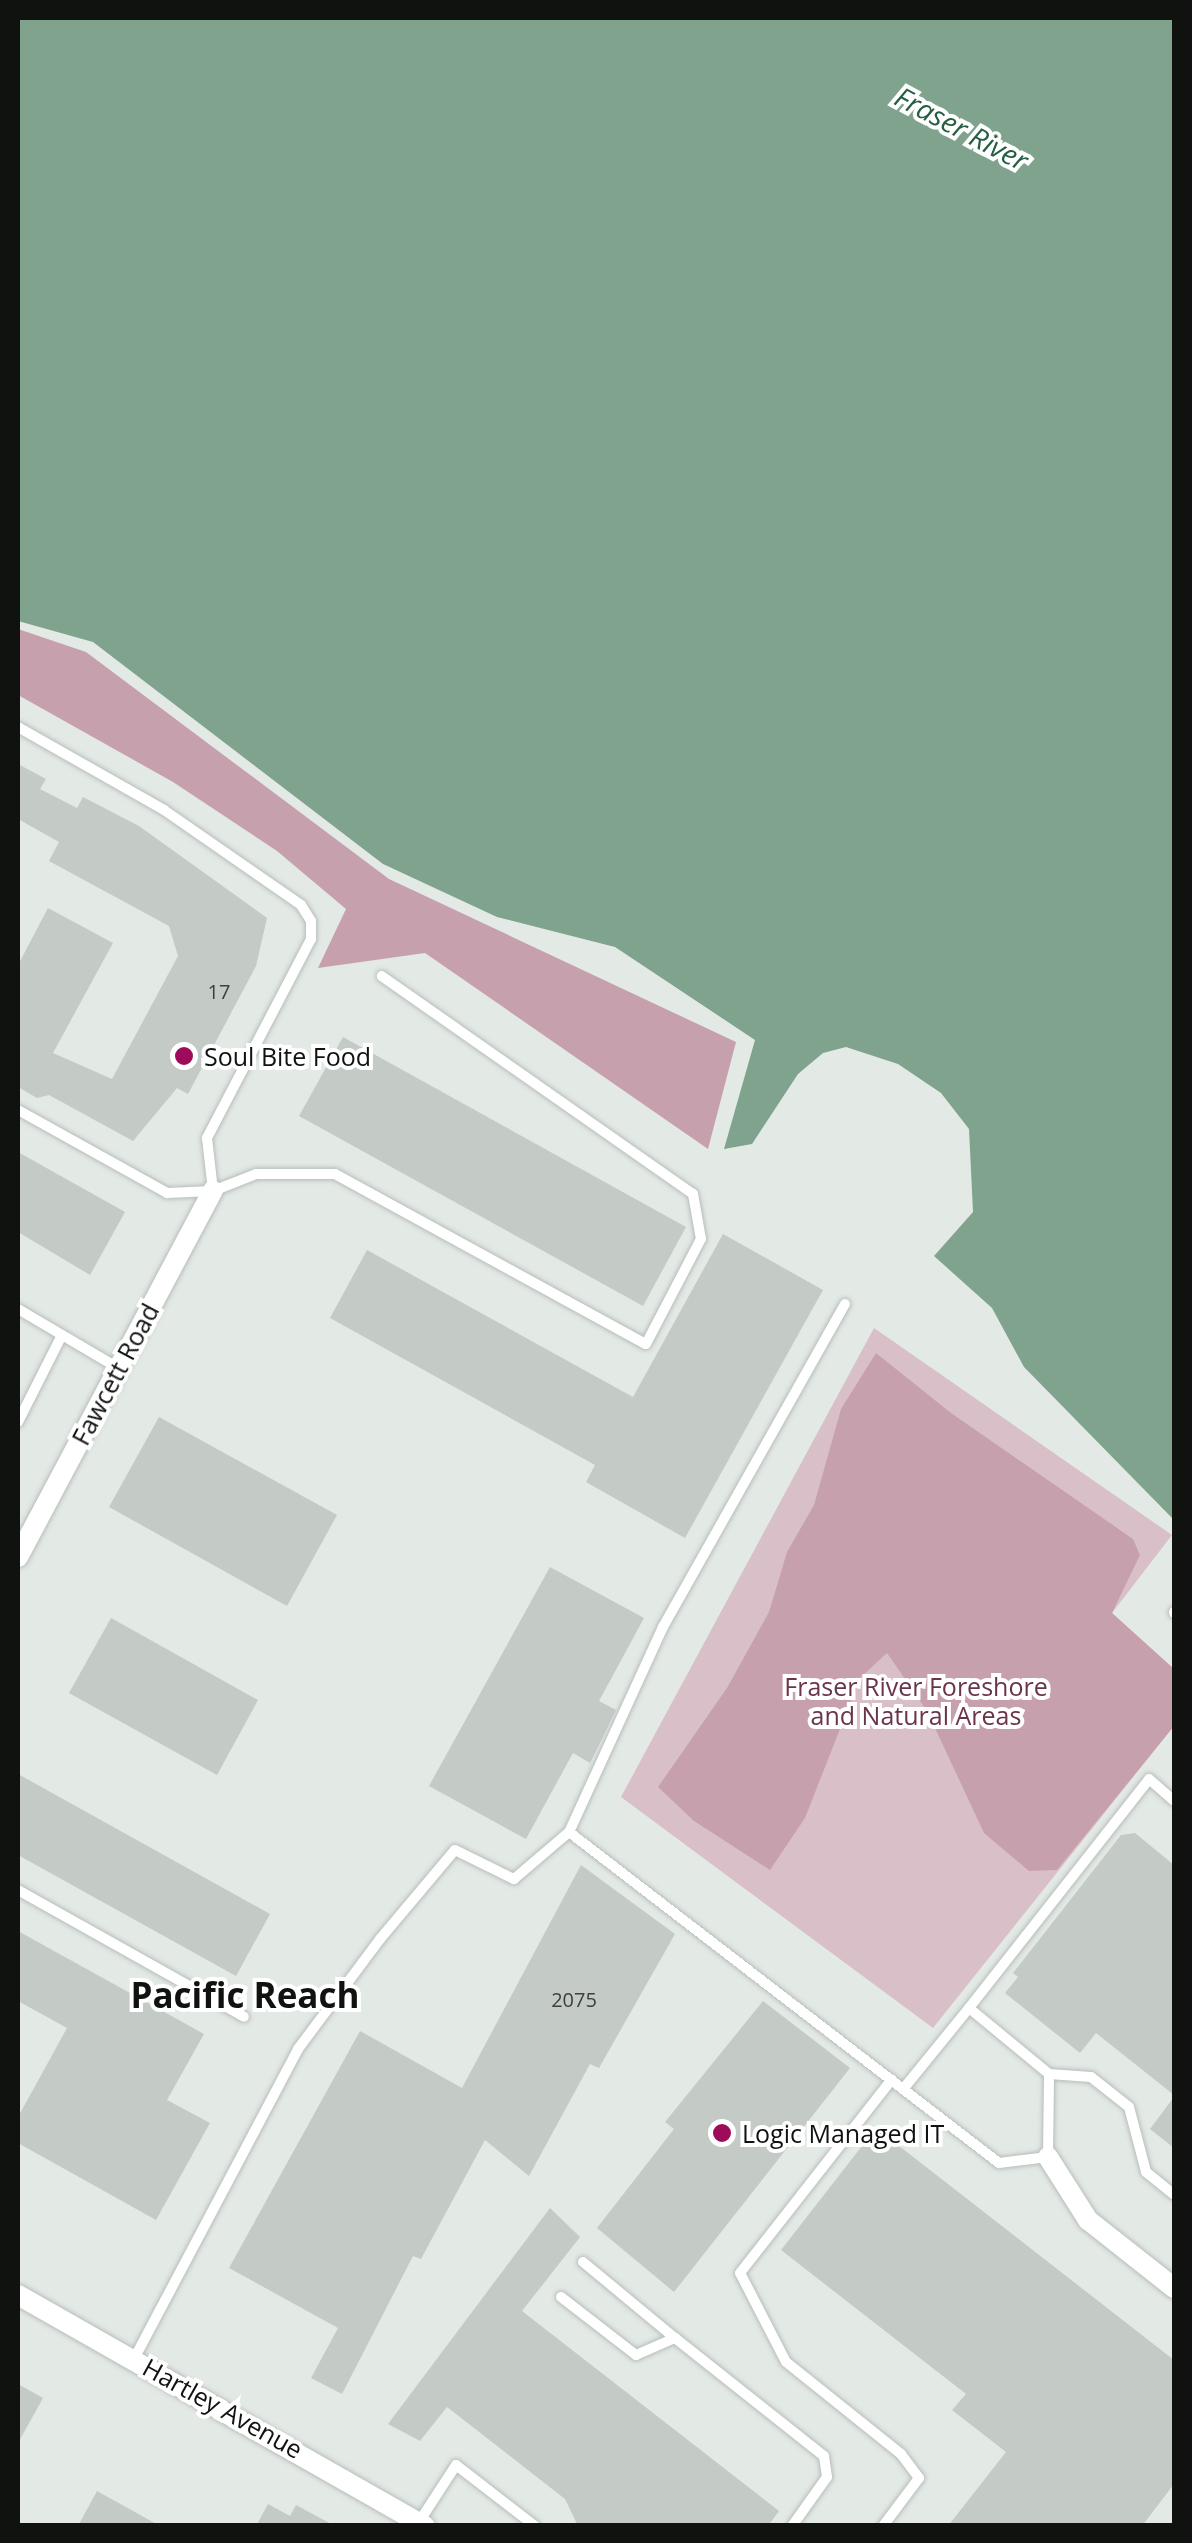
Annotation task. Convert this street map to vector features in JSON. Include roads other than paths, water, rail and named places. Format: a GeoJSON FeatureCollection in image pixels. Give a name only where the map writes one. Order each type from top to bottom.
{"type":"FeatureCollection","features":[{"type":"Feature","properties":{"kind":"street","name":"Fawcett Road"},"geometry":{"type":"LineString","coordinates":[[18,1556],[213,1190]]}},
{"type":"Feature","properties":{"kind":"street"},"geometry":{"type":"LineString","coordinates":[[1048,2156],[1088,2220],[1174,2288]]}},
{"type":"Feature","properties":{"kind":"street","name":"Hartley Avenue"},"geometry":{"type":"LineString","coordinates":[[18,2295],[422,2524]]}},
{"type":"Feature","properties":{"kind":"lane"},"geometry":{"type":"LineString","coordinates":[[18,726],[164,810],[301,905],[310,921],[311,940],[207,1138],[213,1190]]}},
{"type":"Feature","properties":{"kind":"lane"},"geometry":{"type":"LineString","coordinates":[[18,1110],[167,1193],[213,1190],[256,1174],[335,1174],[646,1344],[701,1240],[692,1194],[382,976]]}},
{"type":"Feature","properties":{"kind":"lane"},"geometry":{"type":"LineString","coordinates":[[134,2359],[298,2049],[380,1939],[455,1850],[514,1879],[569,1832],[663,1627],[845,1304]]}},
{"type":"Feature","properties":{"kind":"lane"},"geometry":{"type":"LineString","coordinates":[[18,1309],[118,1368]]}},
{"type":"Feature","properties":{"kind":"lane"},"geometry":{"type":"LineString","coordinates":[[18,1422],[62,1335]]}},
{"type":"Feature","properties":{"kind":"lane"},"geometry":{"type":"LineString","coordinates":[[904,2088],[1148,1779],[1174,1800]]}},
{"type":"Feature","properties":{"kind":"lane"},"geometry":{"type":"LineString","coordinates":[[569,1832],[999,2163],[1048,2156],[1050,2074]]}},
{"type":"Feature","properties":{"kind":"lane"},"geometry":{"type":"LineString","coordinates":[[18,1890],[244,2018]]}},
{"type":"Feature","properties":{"kind":"lane"},"geometry":{"type":"LineString","coordinates":[[969,2008],[1050,2074],[1091,2078],[1129,2106],[1146,2172],[1174,2195]]}},
{"type":"Feature","properties":{"kind":"lane"},"geometry":{"type":"LineString","coordinates":[[883,2526],[919,2478],[900,2454],[786,2362],[740,2273],[892,2079]]}},
{"type":"Feature","properties":{"kind":"lane"},"geometry":{"type":"LineString","coordinates":[[583,2262],[824,2456],[827,2477],[792,2526]]}},
{"type":"Feature","properties":{"kind":"lane"},"geometry":{"type":"LineString","coordinates":[[561,2297],[636,2355],[675,2338]]}},
{"type":"Feature","properties":{"kind":"lane"},"geometry":{"type":"LineString","coordinates":[[422,2524],[456,2465],[535,2526]]}},
{"type":"Feature","properties":{"kind":"water","name":"Fraser River"},"geometry":{"type":"Polygon","coordinates":[[[18,18],[1174,18],[1174,1520],[1024,1367],[992,1308],[934,1256],[973,1212],[969,1129],[941,1093],[898,1064],[846,1047],[823,1053],[798,1074],[752,1144],[724,1149],[755,1040],[615,947],[497,917],[383,864],[93,642],[18,621],[18,18]]]}},
{"type":"Feature","properties":{"kind":"place","name":"Soul Bite Food"},"geometry":{"type":"Point","coordinates":[184,1056]}},
{"type":"Feature","properties":{"kind":"place","name":"Logic Managed IT"},"geometry":{"type":"Point","coordinates":[722,2133]}},
{"type":"Feature","properties":{"kind":"district","name":"Pacific Reach"},"geometry":{"type":"Point","coordinates":[245,1995]}},
{"type":"Feature","properties":{"kind":"park label","name":"Fraser River Foreshore and Natural Areas"},"geometry":{"type":"Point","coordinates":[916,1702]}}]}
